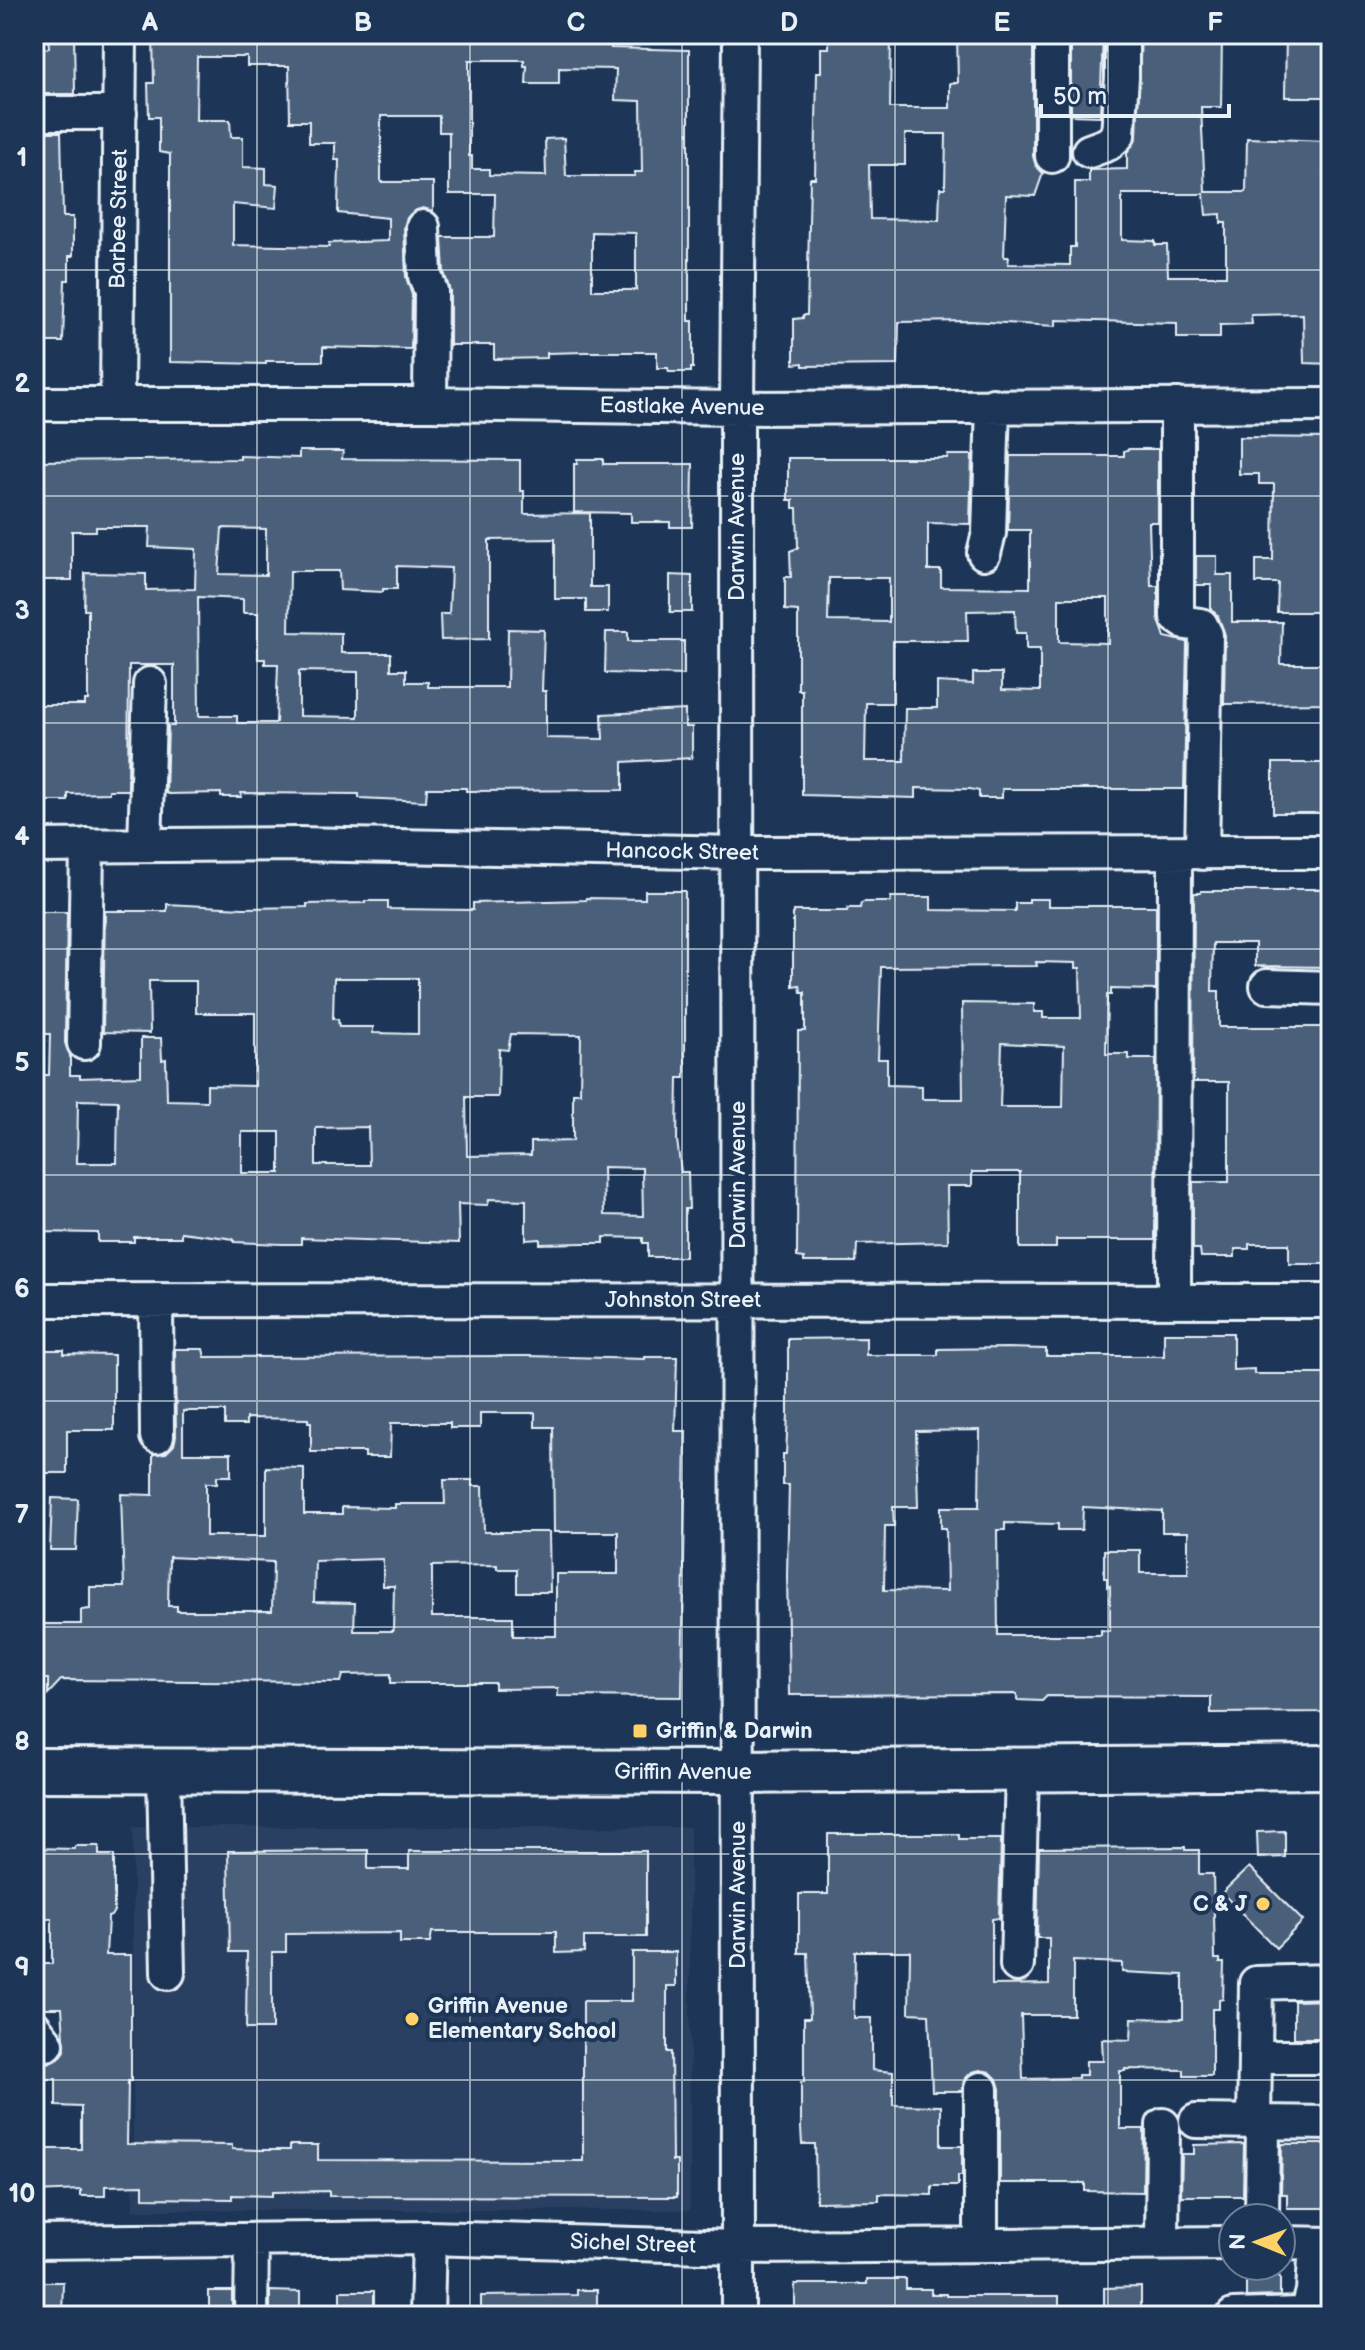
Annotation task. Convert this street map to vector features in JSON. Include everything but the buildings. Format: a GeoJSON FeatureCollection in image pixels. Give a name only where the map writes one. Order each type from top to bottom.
{"type":"FeatureCollection","features":[{"type":"Feature","properties":{"kind":"main road","name":"Griffin Avenue"},"geometry":{"type":"LineString","coordinates":[[34,1770],[737,1772],[1331,1767]]}},
{"type":"Feature","properties":{"kind":"street","name":"Barbee Street"},"geometry":{"type":"LineString","coordinates":[[117,404],[120,34]]}},
{"type":"Feature","properties":{"kind":"street","name":"Darwin Avenue"},"geometry":{"type":"LineString","coordinates":[[738,2316],[737,408],[740,34]]}},
{"type":"Feature","properties":{"kind":"street"},"geometry":{"type":"LineString","coordinates":[[1052,34],[1052,156]]}},
{"type":"Feature","properties":{"kind":"street"},"geometry":{"type":"LineString","coordinates":[[1089,151],[1108,144],[1118,135],[1122,34]]}},
{"type":"Feature","properties":{"kind":"street"},"geometry":{"type":"LineString","coordinates":[[34,113],[120,113]]}},
{"type":"Feature","properties":{"kind":"street"},"geometry":{"type":"LineString","coordinates":[[423,227],[424,267],[431,291],[430,404]]}},
{"type":"Feature","properties":{"kind":"street","name":"Eastlake Avenue"},"geometry":{"type":"LineString","coordinates":[[34,404],[737,408],[1331,405]]}},
{"type":"Feature","properties":{"kind":"street"},"geometry":{"type":"LineString","coordinates":[[984,553],[989,533],[993,405]]}},
{"type":"Feature","properties":{"kind":"street"},"geometry":{"type":"LineString","coordinates":[[1174,1301],[1189,853],[1206,635],[1201,625],[1186,623],[1177,617],[1177,405]]}},
{"type":"Feature","properties":{"kind":"street"},"geometry":{"type":"LineString","coordinates":[[145,845],[150,684]]}},
{"type":"Feature","properties":{"kind":"street","name":"Hancock Street"},"geometry":{"type":"LineString","coordinates":[[34,846],[298,844],[739,853],[1331,852]]}},
{"type":"Feature","properties":{"kind":"street"},"geometry":{"type":"LineString","coordinates":[[84,1043],[87,845]]}},
{"type":"Feature","properties":{"kind":"street"},"geometry":{"type":"LineString","coordinates":[[1267,986],[1331,988]]}},
{"type":"Feature","properties":{"kind":"street","name":"Johnston Street"},"geometry":{"type":"LineString","coordinates":[[34,1300],[1331,1301]]}},
{"type":"Feature","properties":{"kind":"street"},"geometry":{"type":"LineString","coordinates":[[156,1300],[157,1436]]}},
{"type":"Feature","properties":{"kind":"street"},"geometry":{"type":"LineString","coordinates":[[164,1770],[168,1973]]}},
{"type":"Feature","properties":{"kind":"street"},"geometry":{"type":"LineString","coordinates":[[1017,1965],[1022,1770]]}},
{"type":"Feature","properties":{"kind":"street"},"geometry":{"type":"LineString","coordinates":[[1261,2202],[1255,2057],[1256,1983],[1331,1981]]}},
{"type":"Feature","properties":{"kind":"street"},"geometry":{"type":"LineString","coordinates":[[1255,2057],[1331,2057]]}},
{"type":"Feature","properties":{"kind":"street"},"geometry":{"type":"LineString","coordinates":[[981,2089],[981,2245]]}},
{"type":"Feature","properties":{"kind":"street"},"geometry":{"type":"LineString","coordinates":[[1196,2121],[1331,2123]]}},
{"type":"Feature","properties":{"kind":"street"},"geometry":{"type":"LineString","coordinates":[[1162,2243],[1163,2125]]}},
{"type":"Feature","properties":{"kind":"street"},"geometry":{"type":"LineString","coordinates":[[427,2316],[429,2238]]}},
{"type":"Feature","properties":{"kind":"street","name":"Sichel Street"},"geometry":{"type":"LineString","coordinates":[[34,2242],[429,2238],[738,2247],[1217,2243]]}},
{"type":"Feature","properties":{"kind":"street"},"geometry":{"type":"LineString","coordinates":[[251,2316],[252,2240]]}},
{"type":"Feature","properties":{"kind":"street"},"geometry":{"type":"LineString","coordinates":[[1233,2316],[1299,2314],[1308,2310],[1323,2244],[1297,2243]]}},
{"type":"Feature","properties":{"kind":"shaded area","name":"Griffin Avenue Elementary School"},"geometry":{"type":"Polygon","coordinates":[[[133,1827],[690,1827],[690,2210],[133,2210],[133,1827]]]}},
{"type":"Feature","properties":{"kind":"place","name":"Griffin & Darwin"},"geometry":{"type":"Point","coordinates":[640,1731]}},
{"type":"Feature","properties":{"kind":"place","name":"C & J"},"geometry":{"type":"Point","coordinates":[1263,1904]}},
{"type":"Feature","properties":{"kind":"place","name":"Griffin Avenue Elementary School"},"geometry":{"type":"Point","coordinates":[412,2019]}}]}
